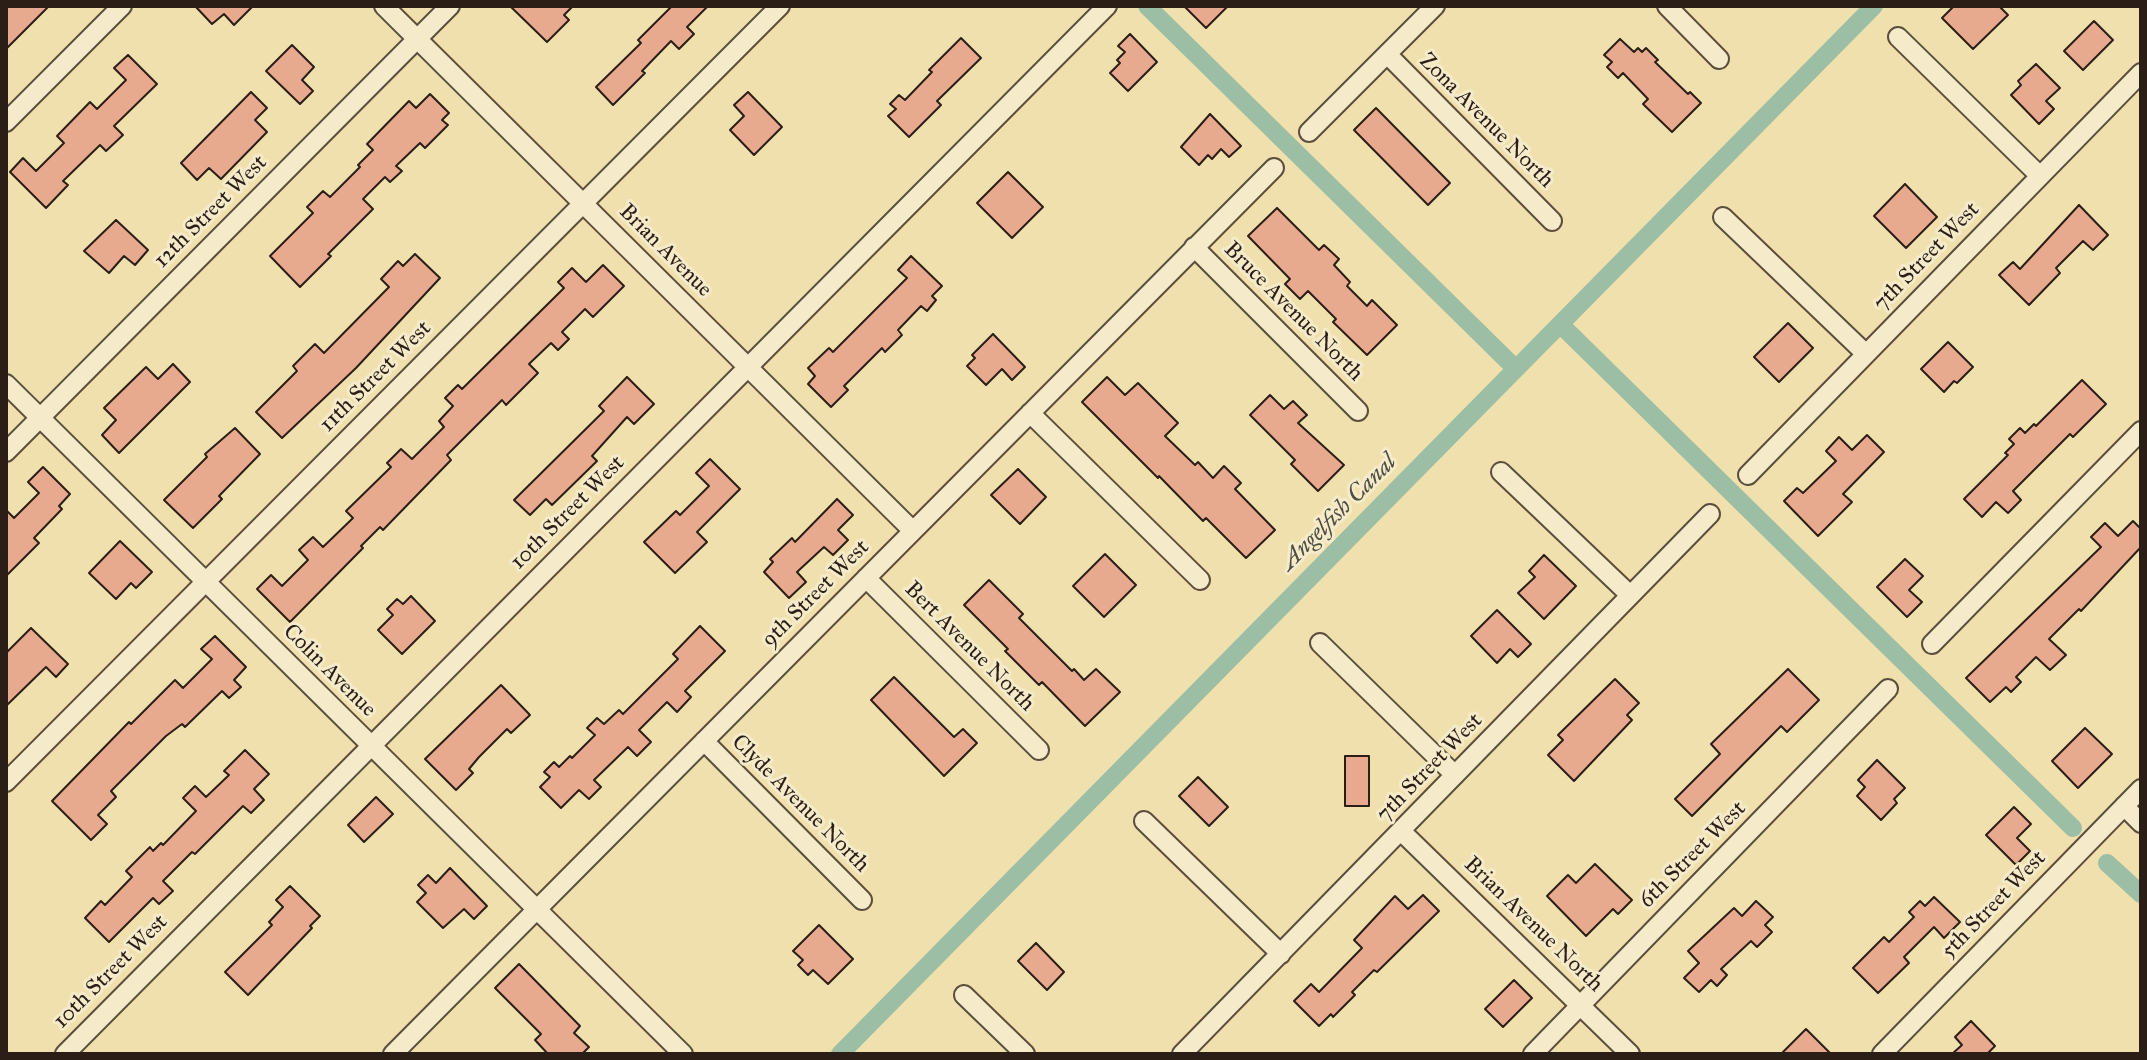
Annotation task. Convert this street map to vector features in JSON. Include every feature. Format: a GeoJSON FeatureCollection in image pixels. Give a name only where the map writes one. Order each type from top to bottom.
{"type":"FeatureCollection","features":[{"type":"Feature","properties":{"kind":"street"},"geometry":{"type":"LineString","coordinates":[[6,122],[122,6]]}},
{"type":"Feature","properties":{"kind":"street","name":"Brian Avenue"},"geometry":{"type":"LineString","coordinates":[[384,6],[913,531]]}},
{"type":"Feature","properties":{"kind":"street","name":"12th Street West"},"geometry":{"type":"LineString","coordinates":[[6,452],[450,6]]}},
{"type":"Feature","properties":{"kind":"street","name":"11th Street West"},"geometry":{"type":"LineString","coordinates":[[6,782],[780,6]]}},
{"type":"Feature","properties":{"kind":"street","name":"10th Street West"},"geometry":{"type":"LineString","coordinates":[[65,1054],[1107,6]]}},
{"type":"Feature","properties":{"kind":"street"},"geometry":{"type":"LineString","coordinates":[[1309,132],[1435,6]]}},
{"type":"Feature","properties":{"kind":"street"},"geometry":{"type":"LineString","coordinates":[[1667,6],[1719,59]]}},
{"type":"Feature","properties":{"kind":"street"},"geometry":{"type":"LineString","coordinates":[[1898,37],[2040,176]]}},
{"type":"Feature","properties":{"kind":"street","name":"Zona Avenue North"},"geometry":{"type":"LineString","coordinates":[[1387,54],[1552,221]]}},
{"type":"Feature","properties":{"kind":"street","name":"7th Street West"},"geometry":{"type":"LineString","coordinates":[[1748,475],[2141,73]]}},
{"type":"Feature","properties":{"kind":"street","name":"9th Street West"},"geometry":{"type":"LineString","coordinates":[[393,1054],[1274,168]]}},
{"type":"Feature","properties":{"kind":"street"},"geometry":{"type":"LineString","coordinates":[[1723,217],[1866,354]]}},
{"type":"Feature","properties":{"kind":"street","name":"Bruce Avenue North"},"geometry":{"type":"LineString","coordinates":[[1194,247],[1358,411]]}},
{"type":"Feature","properties":{"kind":"street","name":"Colin Avenue"},"geometry":{"type":"LineString","coordinates":[[6,384],[683,1054]]}},
{"type":"Feature","properties":{"kind":"street"},"geometry":{"type":"LineString","coordinates":[[1030,413],[1200,580]]}},
{"type":"Feature","properties":{"kind":"street"},"geometry":{"type":"LineString","coordinates":[[1932,644],[2141,431]]}},
{"type":"Feature","properties":{"kind":"street"},"geometry":{"type":"LineString","coordinates":[[1501,472],[1630,595]]}},
{"type":"Feature","properties":{"kind":"street","name":"7th Street West"},"geometry":{"type":"LineString","coordinates":[[1182,1054],[1710,514]]}},
{"type":"Feature","properties":{"kind":"street","name":"Bert Avenue North"},"geometry":{"type":"LineString","coordinates":[[866,578],[1039,750]]}},
{"type":"Feature","properties":{"kind":"street"},"geometry":{"type":"LineString","coordinates":[[1320,643],[1455,775]]}},
{"type":"Feature","properties":{"kind":"street","name":"6th Street West"},"geometry":{"type":"LineString","coordinates":[[1533,1054],[1888,689]]}},
{"type":"Feature","properties":{"kind":"street","name":"Clyde Avenue North"},"geometry":{"type":"LineString","coordinates":[[704,741],[862,900]]}},
{"type":"Feature","properties":{"kind":"street","name":"5th Street West"},"geometry":{"type":"LineString","coordinates":[[1882,1054],[2141,789]]}},
{"type":"Feature","properties":{"kind":"street"},"geometry":{"type":"LineString","coordinates":[[2124,806],[2141,823]]}},
{"type":"Feature","properties":{"kind":"street"},"geometry":{"type":"LineString","coordinates":[[1144,821],[1281,954]]}},
{"type":"Feature","properties":{"kind":"street","name":"Brian Avenue North"},"geometry":{"type":"LineString","coordinates":[[1401,831],[1630,1054]]}},
{"type":"Feature","properties":{"kind":"street"},"geometry":{"type":"LineString","coordinates":[[964,995],[1025,1054]]}},
{"type":"Feature","properties":{"kind":"building"},"geometry":{"type":"Polygon","coordinates":[[[6,6],[49,6],[6,49],[6,6]]]}},
{"type":"Feature","properties":{"kind":"building"},"geometry":{"type":"Polygon","coordinates":[[[195,6],[253,6],[234,25],[224,14],[212,24],[195,6]]]}},
{"type":"Feature","properties":{"kind":"building"},"geometry":{"type":"Polygon","coordinates":[[[510,6],[573,6],[564,15],[569,20],[547,42],[510,6]]]}},
{"type":"Feature","properties":{"kind":"building"},"geometry":{"type":"Polygon","coordinates":[[[672,6],[708,6],[687,27],[694,34],[679,49],[671,41],[613,105],[596,87],[641,43],[638,40],[672,6]]]}},
{"type":"Feature","properties":{"kind":"building"},"geometry":{"type":"Polygon","coordinates":[[[1184,6],[1228,6],[1206,28],[1184,6]]]}},
{"type":"Feature","properties":{"kind":"building"},"geometry":{"type":"Polygon","coordinates":[[[1954,6],[1999,6],[2008,15],[1973,49],[1942,18],[1954,6]]]}},
{"type":"Feature","properties":{"kind":"building"},"geometry":{"type":"Polygon","coordinates":[[[2094,21],[2113,40],[2083,70],[2064,51],[2094,21]]]}},
{"type":"Feature","properties":{"kind":"building"},"geometry":{"type":"Polygon","coordinates":[[[1130,34],[1157,62],[1128,91],[1110,73],[1125,52],[1118,46],[1130,34]]]}},
{"type":"Feature","properties":{"kind":"building"},"geometry":{"type":"Polygon","coordinates":[[[961,38],[981,58],[937,101],[941,105],[909,137],[888,116],[896,109],[890,104],[899,95],[905,100],[961,38]]]}},
{"type":"Feature","properties":{"kind":"building"},"geometry":{"type":"Polygon","coordinates":[[[1620,39],[1634,52],[1638,48],[1642,52],[1646,48],[1658,60],[1655,62],[1701,103],[1672,132],[1643,104],[1648,99],[1623,73],[1618,78],[1607,67],[1612,62],[1604,55],[1620,39]]]}},
{"type":"Feature","properties":{"kind":"building"},"geometry":{"type":"Polygon","coordinates":[[[292,45],[314,67],[302,80],[313,91],[300,104],[266,71],[292,45]]]}},
{"type":"Feature","properties":{"kind":"building"},"geometry":{"type":"Polygon","coordinates":[[[128,55],[157,84],[114,126],[123,135],[106,151],[100,145],[63,181],[68,185],[46,208],[10,172],[23,158],[36,171],[64,143],[57,136],[90,102],[97,109],[126,80],[114,68],[128,55]]]}},
{"type":"Feature","properties":{"kind":"building"},"geometry":{"type":"Polygon","coordinates":[[[2036,64],[2060,88],[2046,101],[2054,109],[2039,124],[2011,95],[2021,85],[2018,81],[2036,64]]]}},
{"type":"Feature","properties":{"kind":"building"},"geometry":{"type":"Polygon","coordinates":[[[251,92],[267,108],[255,120],[267,132],[221,179],[209,168],[197,180],[181,163],[251,92]]]}},
{"type":"Feature","properties":{"kind":"building"},"geometry":{"type":"Polygon","coordinates":[[[748,92],[782,127],[754,155],[730,130],[744,116],[734,105],[748,92]]]}},
{"type":"Feature","properties":{"kind":"building"},"geometry":{"type":"Polygon","coordinates":[[[430,94],[449,113],[442,120],[448,125],[425,148],[420,143],[396,166],[402,171],[390,182],[385,177],[363,199],[373,209],[300,287],[270,256],[313,213],[307,207],[323,191],[330,197],[360,167],[358,165],[373,150],[367,144],[409,101],[416,108],[430,94]]]}},
{"type":"Feature","properties":{"kind":"building"},"geometry":{"type":"Polygon","coordinates":[[[1376,108],[1450,183],[1428,205],[1354,130],[1376,108]]]}},
{"type":"Feature","properties":{"kind":"building"},"geometry":{"type":"Polygon","coordinates":[[[1210,114],[1241,146],[1229,157],[1221,149],[1212,159],[1208,155],[1199,165],[1181,147],[1210,114]]]}},
{"type":"Feature","properties":{"kind":"building"},"geometry":{"type":"Polygon","coordinates":[[[1008,172],[1043,207],[1012,238],[977,203],[1008,172]]]}},
{"type":"Feature","properties":{"kind":"building"},"geometry":{"type":"Polygon","coordinates":[[[1905,184],[1937,217],[1906,248],[1874,216],[1905,184]]]}},
{"type":"Feature","properties":{"kind":"building"},"geometry":{"type":"Polygon","coordinates":[[[2079,205],[2108,235],[2093,250],[2083,241],[2056,268],[2060,273],[2029,305],[1999,275],[2013,262],[2020,269],[2079,205]]]}},
{"type":"Feature","properties":{"kind":"building"},"geometry":{"type":"Polygon","coordinates":[[[1277,208],[1319,250],[1324,245],[1339,259],[1334,265],[1350,282],[1347,286],[1367,306],[1372,300],[1397,325],[1367,355],[1333,322],[1336,319],[1308,291],[1300,299],[1285,284],[1290,279],[1248,236],[1277,208]]]}},
{"type":"Feature","properties":{"kind":"building"},"geometry":{"type":"Polygon","coordinates":[[[116,220],[148,250],[135,265],[124,256],[109,273],[84,251],[116,220]]]}},
{"type":"Feature","properties":{"kind":"building"},"geometry":{"type":"Polygon","coordinates":[[[415,254],[440,278],[356,368],[282,438],[256,412],[297,371],[293,366],[315,344],[324,353],[389,287],[381,279],[398,261],[403,266],[415,254]]]}},
{"type":"Feature","properties":{"kind":"building"},"geometry":{"type":"Polygon","coordinates":[[[911,256],[942,286],[932,296],[936,300],[927,311],[921,306],[898,330],[902,335],[885,352],[882,348],[844,386],[848,390],[831,407],[808,384],[815,376],[808,368],[829,348],[833,352],[907,278],[898,270],[911,256]]]}},
{"type":"Feature","properties":{"kind":"building"},"geometry":{"type":"Polygon","coordinates":[[[603,265],[624,286],[593,317],[585,309],[562,332],[569,339],[558,350],[551,343],[529,364],[538,373],[506,405],[502,400],[447,455],[451,460],[383,530],[380,527],[361,546],[363,548],[290,622],[257,589],[271,575],[282,586],[308,560],[299,550],[313,537],[323,547],[353,518],[346,511],[391,467],[387,463],[401,449],[412,459],[444,427],[439,421],[453,406],[445,398],[458,385],[462,389],[564,288],[558,282],[572,268],[586,282],[603,265]]]}},
{"type":"Feature","properties":{"kind":"building"},"geometry":{"type":"Polygon","coordinates":[[[1788,323],[1813,348],[1779,382],[1754,357],[1788,323]]]}},
{"type":"Feature","properties":{"kind":"building"},"geometry":{"type":"Polygon","coordinates":[[[993,334],[1025,367],[1012,380],[1002,369],[986,385],[967,366],[975,358],[972,355],[993,334]]]}},
{"type":"Feature","properties":{"kind":"building"},"geometry":{"type":"Polygon","coordinates":[[[1948,342],[1973,367],[1944,392],[1921,369],[1948,342]]]}},
{"type":"Feature","properties":{"kind":"building"},"geometry":{"type":"Polygon","coordinates":[[[173,364],[190,382],[119,453],[102,435],[116,420],[104,408],[146,367],[158,379],[173,364]]]}},
{"type":"Feature","properties":{"kind":"building"},"geometry":{"type":"Polygon","coordinates":[[[627,377],[654,404],[634,424],[627,417],[592,456],[597,461],[552,505],[546,499],[530,515],[514,500],[604,411],[599,406],[627,377]]]}},
{"type":"Feature","properties":{"kind":"building"},"geometry":{"type":"Polygon","coordinates":[[[1107,377],[1125,395],[1138,383],[1178,423],[1165,436],[1213,478],[1224,466],[1241,483],[1235,489],[1275,530],[1246,558],[1206,518],[1203,521],[1082,402],[1107,377]]]}},
{"type":"Feature","properties":{"kind":"building"},"geometry":{"type":"Polygon","coordinates":[[[2082,380],[2106,404],[2073,437],[2070,434],[2013,491],[2021,500],[2008,513],[1996,502],[1982,517],[1964,499],[2008,455],[2005,453],[2014,444],[2009,439],[2020,428],[2025,433],[2034,424],[2036,426],[2082,380]]]}},
{"type":"Feature","properties":{"kind":"building"},"geometry":{"type":"Polygon","coordinates":[[[1270,395],[1284,409],[1293,401],[1307,415],[1298,423],[1344,465],[1318,491],[1291,464],[1295,460],[1250,415],[1270,395]]]}},
{"type":"Feature","properties":{"kind":"building"},"geometry":{"type":"Polygon","coordinates":[[[235,428],[260,454],[193,528],[164,500],[207,457],[205,454],[235,428]]]}},
{"type":"Feature","properties":{"kind":"building"},"geometry":{"type":"Polygon","coordinates":[[[1867,435],[1884,452],[1843,494],[1852,502],[1818,536],[1784,501],[1797,488],[1803,493],[1836,461],[1826,451],[1839,437],[1852,450],[1867,435]]]}},
{"type":"Feature","properties":{"kind":"building"},"geometry":{"type":"Polygon","coordinates":[[[710,459],[740,489],[697,532],[707,542],[675,573],[644,542],[676,511],[680,515],[709,486],[696,473],[710,459]]]}},
{"type":"Feature","properties":{"kind":"building"},"geometry":{"type":"Polygon","coordinates":[[[43,467],[70,494],[59,506],[62,509],[34,538],[39,543],[6,576],[6,510],[14,518],[39,493],[28,482],[43,467]]]}},
{"type":"Feature","properties":{"kind":"building"},"geometry":{"type":"Polygon","coordinates":[[[1018,469],[1046,497],[1020,524],[991,495],[1018,469]]]}},
{"type":"Feature","properties":{"kind":"building"},"geometry":{"type":"Polygon","coordinates":[[[837,499],[853,515],[838,530],[848,540],[833,555],[824,547],[797,572],[806,582],[789,598],[764,572],[773,562],[770,559],[792,538],[795,542],[837,499]]]}},
{"type":"Feature","properties":{"kind":"building"},"geometry":{"type":"Polygon","coordinates":[[[2133,521],[2141,529],[2141,547],[2081,611],[2079,609],[2049,639],[2066,655],[2050,670],[2036,657],[2016,677],[2021,682],[2011,692],[2006,687],[1990,702],[1966,678],[2101,547],[2091,537],[2105,523],[2118,536],[2133,521]]]}},
{"type":"Feature","properties":{"kind":"building"},"geometry":{"type":"Polygon","coordinates":[[[120,541],[152,572],[136,588],[131,583],[116,599],[89,573],[120,541]]]}},
{"type":"Feature","properties":{"kind":"building"},"geometry":{"type":"Polygon","coordinates":[[[1105,554],[1136,585],[1104,617],[1073,586],[1105,554]]]}},
{"type":"Feature","properties":{"kind":"building"},"geometry":{"type":"Polygon","coordinates":[[[1544,555],[1576,586],[1544,619],[1518,593],[1535,577],[1529,571],[1544,555]]]}},
{"type":"Feature","properties":{"kind":"building"},"geometry":{"type":"Polygon","coordinates":[[[1905,559],[1923,576],[1909,590],[1922,602],[1907,617],[1877,587],[1905,559]]]}},
{"type":"Feature","properties":{"kind":"building"},"geometry":{"type":"Polygon","coordinates":[[[989,580],[1023,614],[1019,618],[1072,671],[1074,669],[1084,680],[1096,669],[1120,692],[1085,726],[1042,682],[1039,685],[1005,651],[1008,649],[964,605],[989,580]]]}},
{"type":"Feature","properties":{"kind":"building"},"geometry":{"type":"Polygon","coordinates":[[[411,596],[435,621],[402,654],[378,630],[393,615],[387,609],[397,599],[403,604],[411,596]]]}},
{"type":"Feature","properties":{"kind":"building"},"geometry":{"type":"Polygon","coordinates":[[[1497,610],[1531,644],[1518,657],[1510,649],[1497,663],[1471,636],[1497,610]]]}},
{"type":"Feature","properties":{"kind":"building"},"geometry":{"type":"Polygon","coordinates":[[[700,626],[725,651],[685,691],[691,697],[677,712],[667,702],[639,730],[651,742],[637,756],[628,747],[594,780],[601,787],[589,799],[579,790],[561,808],[540,787],[550,777],[544,772],[554,762],[559,767],[570,756],[572,758],[595,735],[587,728],[597,718],[604,724],[619,710],[623,714],[678,659],[673,654],[700,626]]]}},
{"type":"Feature","properties":{"kind":"building"},"geometry":{"type":"Polygon","coordinates":[[[31,628],[68,664],[56,677],[46,667],[6,706],[6,653],[31,628]]]}},
{"type":"Feature","properties":{"kind":"building"},"geometry":{"type":"Polygon","coordinates":[[[215,636],[246,667],[234,680],[241,687],[229,698],[222,691],[185,727],[182,724],[166,736],[111,791],[116,797],[98,815],[107,824],[91,840],[52,801],[175,680],[183,688],[212,659],[201,649],[215,636]]]}},
{"type":"Feature","properties":{"kind":"building"},"geometry":{"type":"Polygon","coordinates":[[[1788,669],[1819,700],[1787,732],[1781,726],[1692,816],[1675,799],[1720,754],[1711,744],[1788,669]]]}},
{"type":"Feature","properties":{"kind":"building"},"geometry":{"type":"Polygon","coordinates":[[[894,677],[954,737],[963,729],[977,743],[944,776],[871,700],[894,677]]]}},
{"type":"Feature","properties":{"kind":"building"},"geometry":{"type":"Polygon","coordinates":[[[1615,679],[1639,703],[1627,715],[1632,720],[1574,781],[1548,755],[1563,740],[1558,735],[1615,679]]]}},
{"type":"Feature","properties":{"kind":"building"},"geometry":{"type":"Polygon","coordinates":[[[501,685],[530,715],[511,733],[507,729],[479,757],[469,769],[473,773],[456,790],[425,759],[501,685]]]}},
{"type":"Feature","properties":{"kind":"building"},"geometry":{"type":"Polygon","coordinates":[[[2085,728],[2112,754],[2078,788],[2052,761],[2085,728]]]}},
{"type":"Feature","properties":{"kind":"building"},"geometry":{"type":"Polygon","coordinates":[[[245,750],[269,774],[254,789],[264,800],[251,813],[243,806],[195,854],[192,852],[163,881],[173,891],[159,904],[153,898],[109,942],[85,918],[101,901],[105,905],[132,877],[126,871],[150,847],[153,851],[161,843],[163,845],[196,811],[183,798],[195,786],[206,797],[229,775],[224,771],[245,750]]]}},
{"type":"Feature","properties":{"kind":"building"},"geometry":{"type":"Polygon","coordinates":[[[1345,756],[1369,756],[1369,806],[1345,806],[1345,756]]]}},
{"type":"Feature","properties":{"kind":"building"},"geometry":{"type":"Polygon","coordinates":[[[1877,760],[1905,788],[1894,799],[1897,803],[1881,820],[1857,796],[1865,787],[1858,780],[1877,760]]]}},
{"type":"Feature","properties":{"kind":"building"},"geometry":{"type":"Polygon","coordinates":[[[1198,777],[1228,807],[1209,826],[1179,796],[1198,777]]]}},
{"type":"Feature","properties":{"kind":"building"},"geometry":{"type":"Polygon","coordinates":[[[376,797],[393,814],[364,842],[348,825],[376,797]]]}},
{"type":"Feature","properties":{"kind":"building"},"geometry":{"type":"Polygon","coordinates":[[[2014,807],[2031,824],[2017,838],[2030,851],[2016,865],[1986,835],[2014,807]]]}},
{"type":"Feature","properties":{"kind":"building"},"geometry":{"type":"Polygon","coordinates":[[[1595,864],[1632,900],[1618,914],[1613,909],[1586,936],[1547,896],[1568,875],[1576,883],[1595,864]]]}},
{"type":"Feature","properties":{"kind":"building"},"geometry":{"type":"Polygon","coordinates":[[[450,868],[487,906],[474,919],[464,909],[443,928],[417,902],[426,893],[418,885],[428,875],[436,883],[450,868]]]}},
{"type":"Feature","properties":{"kind":"building"},"geometry":{"type":"Polygon","coordinates":[[[290,886],[320,916],[248,995],[225,972],[272,925],[269,922],[283,907],[276,900],[290,886]]]}},
{"type":"Feature","properties":{"kind":"building"},"geometry":{"type":"Polygon","coordinates":[[[1423,895],[1439,911],[1352,992],[1355,995],[1333,1017],[1331,1014],[1319,1026],[1294,1001],[1311,984],[1319,992],[1362,948],[1354,940],[1395,896],[1408,909],[1423,895]]]}},
{"type":"Feature","properties":{"kind":"building"},"geometry":{"type":"Polygon","coordinates":[[[1934,897],[1960,922],[1944,938],[1934,927],[1904,957],[1909,963],[1878,993],[1853,968],[1884,937],[1889,942],[1914,917],[1909,912],[1920,901],[1925,906],[1934,897]]]}},
{"type":"Feature","properties":{"kind":"building"},"geometry":{"type":"Polygon","coordinates":[[[1756,901],[1773,917],[1765,925],[1772,932],[1757,947],[1751,941],[1721,969],[1727,975],[1717,986],[1711,980],[1699,992],[1684,978],[1699,963],[1688,951],[1734,908],[1742,916],[1756,901]]]}},
{"type":"Feature","properties":{"kind":"building"},"geometry":{"type":"Polygon","coordinates":[[[819,925],[853,959],[828,984],[813,970],[808,975],[798,965],[803,960],[793,951],[819,925]]]}},
{"type":"Feature","properties":{"kind":"building"},"geometry":{"type":"Polygon","coordinates":[[[1036,943],[1064,972],[1047,990],[1018,961],[1036,943]]]}},
{"type":"Feature","properties":{"kind":"building"},"geometry":{"type":"Polygon","coordinates":[[[519,964],[580,1026],[574,1033],[589,1047],[582,1054],[548,1054],[535,1040],[541,1034],[495,988],[519,964]]]}},
{"type":"Feature","properties":{"kind":"building"},"geometry":{"type":"Polygon","coordinates":[[[1514,980],[1532,998],[1503,1027],[1485,1009],[1514,980]]]}},
{"type":"Feature","properties":{"kind":"building"},"geometry":{"type":"Polygon","coordinates":[[[1971,1021],[1995,1046],[1987,1054],[1952,1054],[1962,1045],[1955,1037],[1971,1021]]]}},
{"type":"Feature","properties":{"kind":"building"},"geometry":{"type":"Polygon","coordinates":[[[1806,1029],[1831,1054],[1781,1054],[1806,1029]]]}},
{"type":"Feature","properties":{"kind":"waterway"},"geometry":{"type":"LineString","coordinates":[[1147,6],[1516,369]]}},
{"type":"Feature","properties":{"kind":"waterway","name":"Angelfish Canal"},"geometry":{"type":"LineString","coordinates":[[840,1054],[1874,6]]}},
{"type":"Feature","properties":{"kind":"waterway"},"geometry":{"type":"LineString","coordinates":[[1560,324],[2073,828]]}},
{"type":"Feature","properties":{"kind":"waterway"},"geometry":{"type":"LineString","coordinates":[[2107,863],[2141,894]]}}]}
